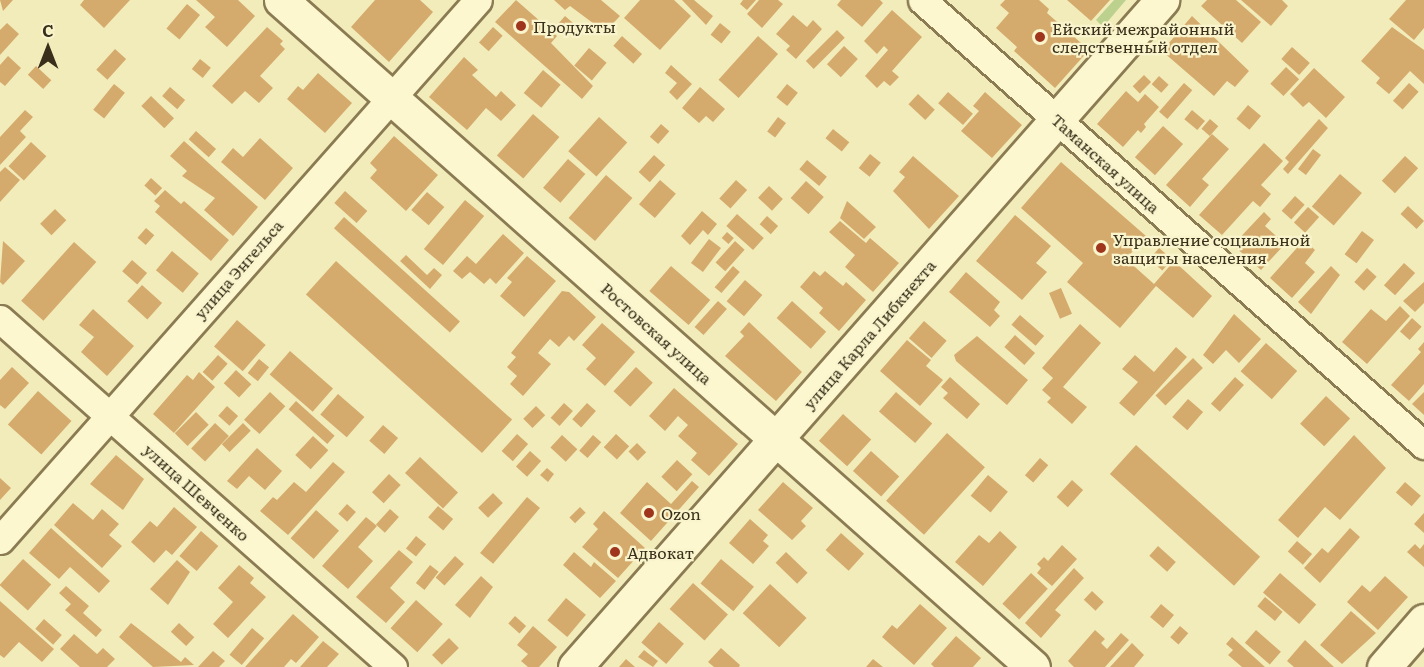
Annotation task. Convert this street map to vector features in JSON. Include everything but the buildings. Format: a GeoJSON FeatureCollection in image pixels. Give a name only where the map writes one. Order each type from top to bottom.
{"type":"FeatureCollection","features":[{"type":"Feature","properties":{"kind":"street","name":"Ростовская улица"},"geometry":{"type":"LineString","coordinates":[[281,0],[1033,667]]}},
{"type":"Feature","properties":{"kind":"street","name":"улица Энгельса"},"geometry":{"type":"LineString","coordinates":[[0,540],[478,0]]}},
{"type":"Feature","properties":{"kind":"street","name":"Таманская улица"},"geometry":{"type":"LineString","coordinates":[[922,0],[1424,445]]}},
{"type":"Feature","properties":{"kind":"street","name":"улица Карла Либкнехта"},"geometry":{"type":"LineString","coordinates":[[575,667],[1162,0]]}},
{"type":"Feature","properties":{"kind":"street","name":"улица Шевченко"},"geometry":{"type":"LineString","coordinates":[[0,319],[393,667]]}},
{"type":"Feature","properties":{"kind":"street"},"geometry":{"type":"LineString","coordinates":[[1384,667],[1424,621]]}},
{"type":"Feature","properties":{"kind":"green space"},"geometry":{"type":"Polygon","coordinates":[[[1114,0],[1126,0],[1103,27],[1096,20],[1114,0]]]}},
{"type":"Feature","properties":{"kind":"place","name":"Продукты"},"geometry":{"type":"Point","coordinates":[521,26]}},
{"type":"Feature","properties":{"kind":"place","name":"Ейский межрайонный следственный отдел"},"geometry":{"type":"Point","coordinates":[1040,37]}},
{"type":"Feature","properties":{"kind":"place","name":"Управление социальной защиты населения"},"geometry":{"type":"Point","coordinates":[1101,248]}},
{"type":"Feature","properties":{"kind":"place","name":"Ozon"},"geometry":{"type":"Point","coordinates":[649,513]}},
{"type":"Feature","properties":{"kind":"place","name":"Адвокат"},"geometry":{"type":"Point","coordinates":[615,552]}}]}
